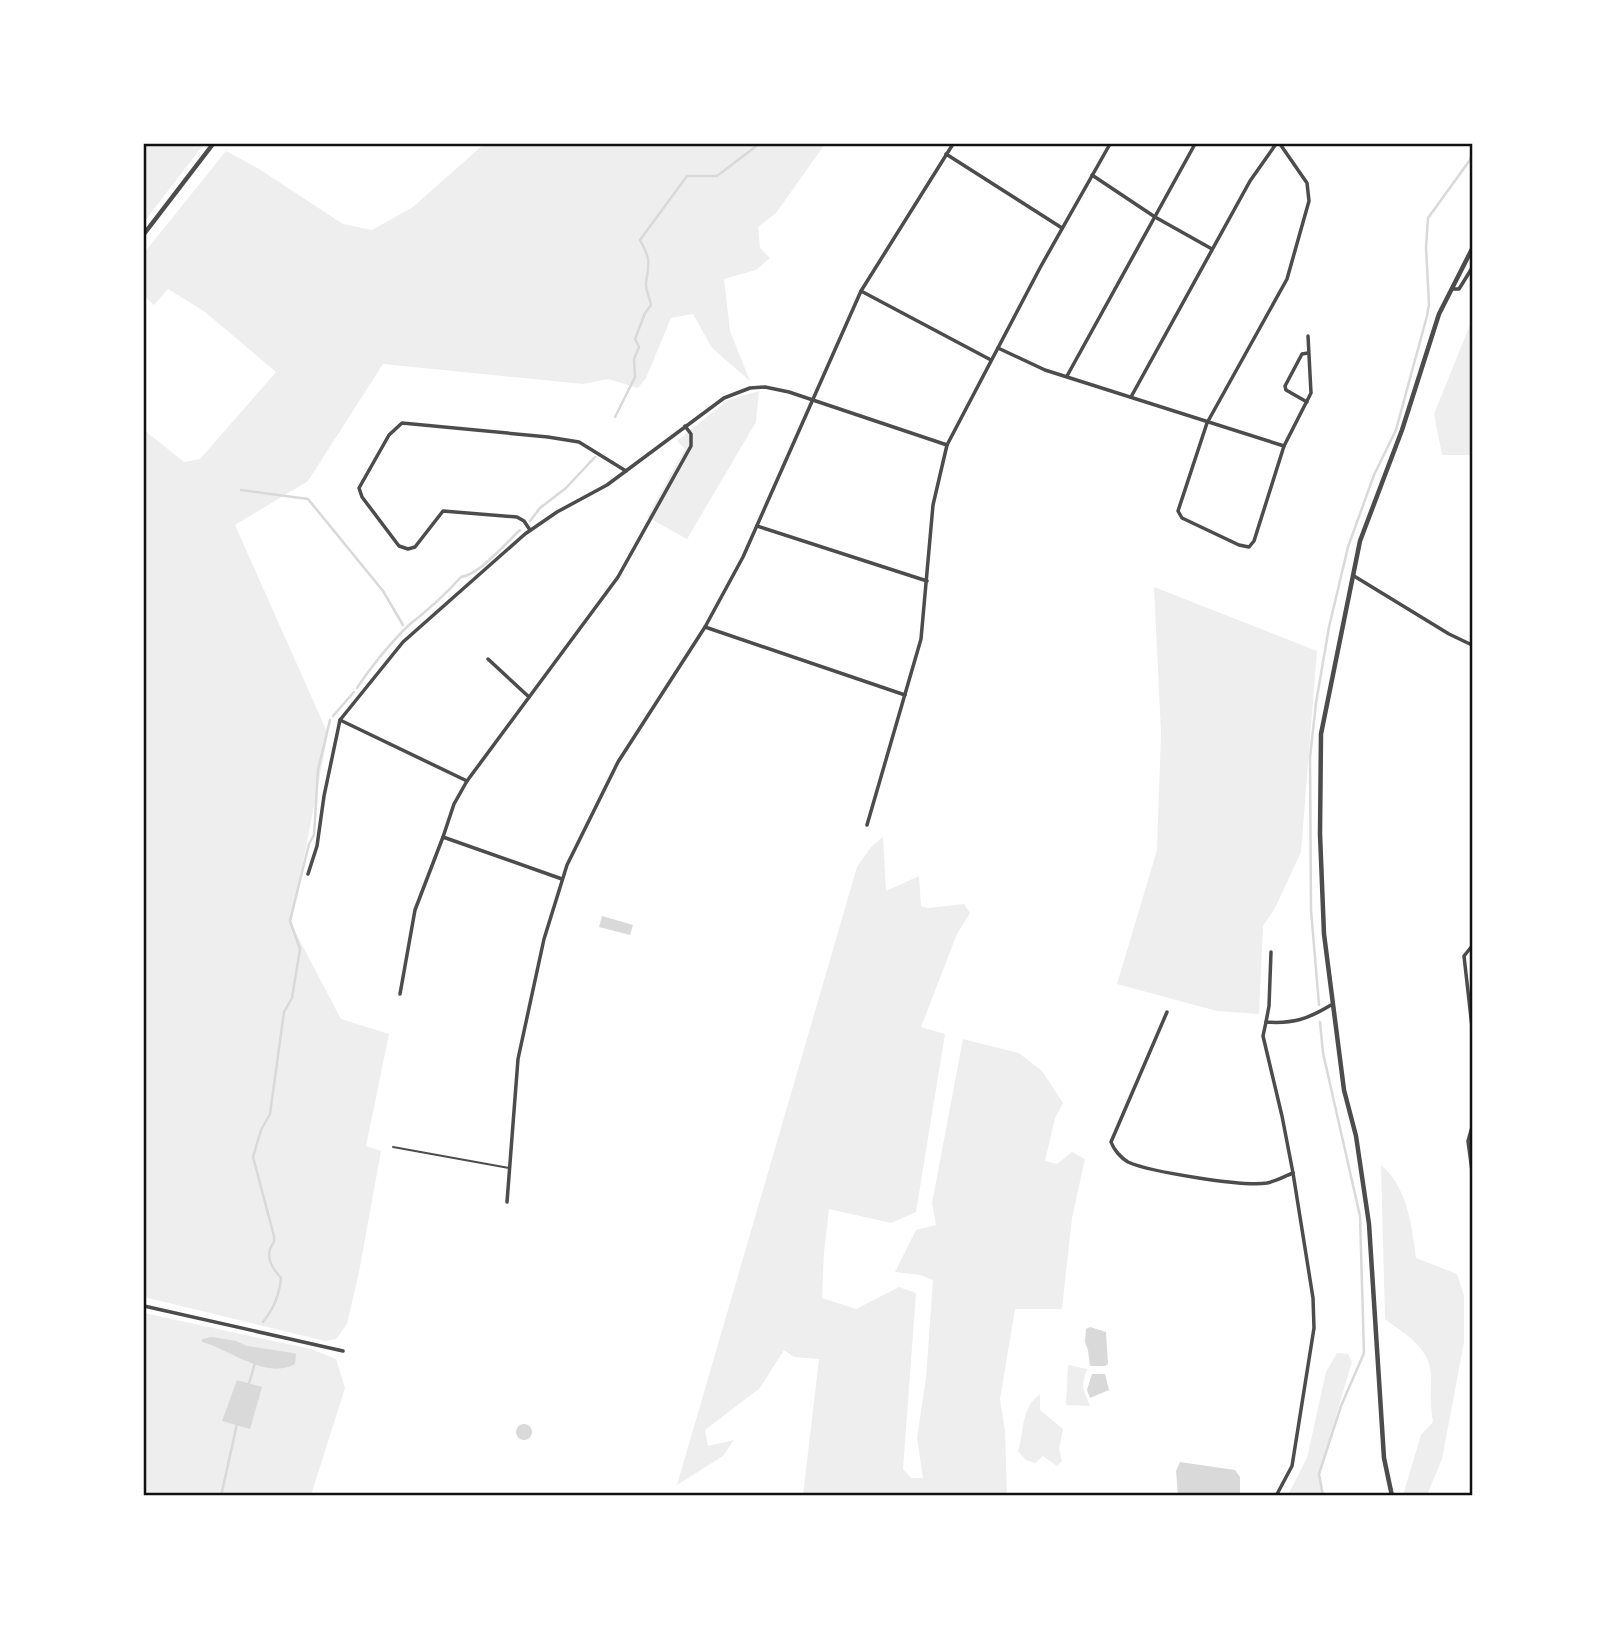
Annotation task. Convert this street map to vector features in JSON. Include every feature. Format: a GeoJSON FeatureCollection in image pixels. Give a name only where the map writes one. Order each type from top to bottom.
{"type":"FeatureCollection","features":[{"type":"Feature","properties":{"kind":"street"},"geometry":{"type":"LineString","coordinates":[[144,234],[213,144]]}},
{"type":"Feature","properties":{"kind":"street"},"geometry":{"type":"LineString","coordinates":[[507,1202],[518,1059],[535,975],[567,865],[618,762],[705,627],[743,557],[861,290],[953,144]]}},
{"type":"Feature","properties":{"kind":"street"},"geometry":{"type":"LineString","coordinates":[[867,825],[922,639],[933,505],[947,445],[1062,228],[1110,144]]}},
{"type":"Feature","properties":{"kind":"street"},"geometry":{"type":"LineString","coordinates":[[1067,376],[1195,144]]}},
{"type":"Feature","properties":{"kind":"street"},"geometry":{"type":"LineString","coordinates":[[1131,397],[1250,181],[1278,144],[1307,183],[1309,201],[1287,279],[1207,422],[1178,511],[1182,518],[1249,547],[1254,541],[1284,446],[1311,393],[1308,336]]}},
{"type":"Feature","properties":{"kind":"street"},"geometry":{"type":"LineString","coordinates":[[946,154],[1062,228]]}},
{"type":"Feature","properties":{"kind":"street"},"geometry":{"type":"LineString","coordinates":[[1092,174],[1155,217],[1212,249]]}},
{"type":"Feature","properties":{"kind":"street"},"geometry":{"type":"LineString","coordinates":[[1392,1496],[1384,1458],[1369,1224],[1356,1136],[1344,1090],[1331,1005],[1323,922],[1321,734],[1360,541],[1402,430],[1428,343],[1472,249]]}},
{"type":"Feature","properties":{"kind":"street"},"geometry":{"type":"LineString","coordinates":[[1452,289],[1459,289],[1472,268]]}},
{"type":"Feature","properties":{"kind":"street"},"geometry":{"type":"LineString","coordinates":[[861,290],[991,360]]}},
{"type":"Feature","properties":{"kind":"street"},"geometry":{"type":"LineString","coordinates":[[998,347],[1045,370],[1284,446]]}},
{"type":"Feature","properties":{"kind":"street"},"geometry":{"type":"LineString","coordinates":[[1307,402],[1286,390],[1285,386],[1302,354],[1308,353]]}},
{"type":"Feature","properties":{"kind":"street"},"geometry":{"type":"LineString","coordinates":[[308,873],[317,846],[324,796],[341,720],[403,642],[472,578],[530,530],[626,471],[724,397],[750,388],[765,387],[789,392],[947,445]]}},
{"type":"Feature","properties":{"kind":"street"},"geometry":{"type":"LineString","coordinates":[[530,530],[524,521],[517,517],[443,511],[415,547],[408,549],[399,546],[362,497],[359,488],[389,435],[402,423],[579,442],[626,471]]}},
{"type":"Feature","properties":{"kind":"street"},"geometry":{"type":"LineString","coordinates":[[400,995],[415,910],[454,804],[467,781],[618,577],[691,446],[691,434],[685,425]]}},
{"type":"Feature","properties":{"kind":"street"},"geometry":{"type":"LineString","coordinates":[[757,526],[927,582]]}},
{"type":"Feature","properties":{"kind":"street"},"geometry":{"type":"LineString","coordinates":[[1352,575],[1472,645]]}},
{"type":"Feature","properties":{"kind":"street"},"geometry":{"type":"LineString","coordinates":[[705,627],[905,695]]}},
{"type":"Feature","properties":{"kind":"street"},"geometry":{"type":"LineString","coordinates":[[488,659],[529,697]]}},
{"type":"Feature","properties":{"kind":"street"},"geometry":{"type":"LineString","coordinates":[[341,720],[467,781]]}},
{"type":"Feature","properties":{"kind":"street"},"geometry":{"type":"LineString","coordinates":[[443,837],[562,879]]}},
{"type":"Feature","properties":{"kind":"street"},"geometry":{"type":"LineString","coordinates":[[1472,946],[1464,956],[1472,1027]]}},
{"type":"Feature","properties":{"kind":"street"},"geometry":{"type":"LineString","coordinates":[[1271,952],[1269,1006],[1263,1036],[1293,1173],[1313,1298],[1314,1328],[1292,1466],[1276,1496]]}},
{"type":"Feature","properties":{"kind":"street"},"geometry":{"type":"LineString","coordinates":[[1266,1022],[1279,1023],[1310,1018],[1331,1005]]}},
{"type":"Feature","properties":{"kind":"street"},"geometry":{"type":"LineString","coordinates":[[1167,1012],[1111,1142],[1114,1149],[1126,1161],[1139,1165],[1228,1182],[1268,1183],[1293,1173]]}},
{"type":"Feature","properties":{"kind":"street"},"geometry":{"type":"LineString","coordinates":[[1472,1127],[1468,1141],[1472,1171]]}},
{"type":"Feature","properties":{"kind":"street"},"geometry":{"type":"LineString","coordinates":[[144,1306],[343,1351]]}},
{"type":"Feature","properties":{"kind":"lane"},"geometry":{"type":"LineString","coordinates":[[393,1147],[510,1168]]}},
{"type":"Feature","properties":{"kind":"shaded area"},"geometry":{"type":"Polygon","coordinates":[[[144,144],[204,144],[144,222],[144,144]]]}},
{"type":"Feature","properties":{"kind":"shaded area"},"geometry":{"type":"Polygon","coordinates":[[[484,144],[825,144],[776,213],[758,227],[760,248],[770,258],[756,270],[724,279],[730,331],[750,381],[712,348],[693,314],[671,318],[646,378],[638,388],[608,379],[583,384],[383,364],[308,481],[235,525],[328,734],[291,924],[341,1019],[389,1034],[366,1146],[381,1151],[359,1272],[347,1324],[336,1339],[325,1341],[144,1297],[144,430],[184,462],[200,459],[276,372],[205,312],[168,289],[154,305],[144,296],[144,253],[226,151],[259,169],[343,224],[372,230],[413,207],[484,144]]]}},
{"type":"Feature","properties":{"kind":"shaded area"},"geometry":{"type":"Polygon","coordinates":[[[1472,320],[1472,455],[1442,455],[1434,414],[1472,320]]]}},
{"type":"Feature","properties":{"kind":"shaded area"},"geometry":{"type":"Polygon","coordinates":[[[759,391],[756,422],[687,539],[647,517],[685,449],[677,441],[728,400],[759,391]]]}},
{"type":"Feature","properties":{"kind":"shaded area"},"geometry":{"type":"Polygon","coordinates":[[[1154,587],[1317,651],[1301,852],[1275,908],[1263,926],[1259,1014],[1217,1011],[1117,984],[1157,850],[1161,733],[1154,587]]]}},
{"type":"Feature","properties":{"kind":"shaded area"},"geometry":{"type":"Polygon","coordinates":[[[883,837],[886,891],[919,876],[921,906],[928,908],[964,904],[970,913],[957,934],[921,1027],[945,1034],[916,1212],[891,1223],[829,1209],[822,1298],[856,1309],[899,1287],[916,1293],[903,1469],[911,1478],[923,1478],[917,1438],[926,1378],[933,1280],[920,1275],[895,1272],[916,1230],[936,1225],[932,1203],[963,1039],[1019,1053],[1042,1071],[1063,1103],[1055,1118],[1045,1161],[1057,1164],[1072,1152],[1085,1159],[1072,1218],[1062,1309],[1015,1309],[1000,1399],[1005,1431],[1007,1495],[803,1495],[819,1359],[794,1357],[784,1350],[760,1388],[705,1430],[708,1446],[734,1440],[723,1456],[677,1485],[857,867],[871,847],[883,837]]]}},
{"type":"Feature","properties":{"kind":"shaded area"},"geometry":{"type":"Polygon","coordinates":[[[602,916],[633,925],[630,935],[599,927],[602,916]]]}},
{"type":"Feature","properties":{"kind":"shaded area"},"geometry":{"type":"Polygon","coordinates":[[[1381,1165],[1397,1184],[1407,1207],[1416,1258],[1457,1274],[1464,1296],[1464,1342],[1442,1459],[1427,1495],[1403,1495],[1421,1435],[1433,1422],[1431,1377],[1427,1358],[1422,1350],[1385,1319],[1381,1165]]]}},
{"type":"Feature","properties":{"kind":"shaded area"},"geometry":{"type":"Polygon","coordinates":[[[144,1313],[311,1349],[336,1359],[345,1388],[311,1495],[144,1495],[144,1313]]]}},
{"type":"Feature","properties":{"kind":"shaded area"},"geometry":{"type":"Polygon","coordinates":[[[1090,1327],[1106,1332],[1108,1364],[1105,1366],[1090,1366],[1085,1342],[1086,1329],[1090,1327]]]}},
{"type":"Feature","properties":{"kind":"shaded area"},"geometry":{"type":"Polygon","coordinates":[[[212,1337],[293,1353],[296,1354],[295,1364],[284,1368],[261,1366],[202,1342],[202,1339],[212,1337]]]}},
{"type":"Feature","properties":{"kind":"shaded area"},"geometry":{"type":"Polygon","coordinates":[[[1337,1353],[1348,1354],[1352,1362],[1319,1473],[1323,1495],[1288,1495],[1307,1458],[1326,1372],[1337,1353]]]}},
{"type":"Feature","properties":{"kind":"shaded area"},"geometry":{"type":"Polygon","coordinates":[[[1068,1365],[1087,1369],[1083,1385],[1090,1406],[1066,1405],[1068,1365]]]}},
{"type":"Feature","properties":{"kind":"shaded area"},"geometry":{"type":"Polygon","coordinates":[[[1092,1374],[1105,1374],[1109,1390],[1090,1398],[1087,1390],[1092,1374]]]}},
{"type":"Feature","properties":{"kind":"shaded area"},"geometry":{"type":"Polygon","coordinates":[[[237,1380],[262,1387],[250,1429],[222,1421],[237,1380]]]}},
{"type":"Feature","properties":{"kind":"shaded area"},"geometry":{"type":"Polygon","coordinates":[[[1040,1394],[1040,1410],[1063,1429],[1059,1449],[1062,1461],[1057,1466],[1043,1456],[1035,1463],[1026,1460],[1018,1451],[1026,1413],[1040,1394]]]}},
{"type":"Feature","properties":{"kind":"shaded area"},"geometry":{"type":"Polygon","coordinates":[[[521,1424],[527,1424],[532,1432],[530,1438],[521,1440],[516,1435],[516,1429],[521,1424]]]}},
{"type":"Feature","properties":{"kind":"shaded area"},"geometry":{"type":"Polygon","coordinates":[[[1180,1462],[1235,1470],[1240,1477],[1240,1495],[1178,1495],[1176,1471],[1180,1462]]]}},
{"type":"Feature","properties":{"kind":"waterway"},"geometry":{"type":"LineString","coordinates":[[615,417],[635,377],[634,359],[639,347],[635,339],[651,305],[646,285],[648,261],[640,240],[687,176],[717,176],[759,144]]}},
{"type":"Feature","properties":{"kind":"waterway"},"geometry":{"type":"LineString","coordinates":[[1319,1005],[1311,910],[1310,757],[1329,627],[1348,547],[1374,475],[1396,430],[1427,316],[1428,218],[1470,160],[1472,153]]}},
{"type":"Feature","properties":{"kind":"waterway"},"geometry":{"type":"LineString","coordinates":[[530,521],[540,508],[566,488],[595,457]]}},
{"type":"Feature","properties":{"kind":"waterway"},"geometry":{"type":"LineString","coordinates":[[241,490],[308,499],[383,591],[403,625]]}},
{"type":"Feature","properties":{"kind":"waterway"},"geometry":{"type":"LineString","coordinates":[[357,688],[409,625],[461,577],[484,565],[520,530]]}},
{"type":"Feature","properties":{"kind":"waterway"},"geometry":{"type":"LineString","coordinates":[[333,716],[354,692]]}},
{"type":"Feature","properties":{"kind":"waterway"},"geometry":{"type":"LineString","coordinates":[[263,1322],[275,1302],[281,1278],[270,1261],[269,1252],[274,1236],[253,1157],[261,1130],[270,1114],[284,1012],[292,998],[300,949],[290,921],[309,844],[314,835],[318,770],[330,720]]}},
{"type":"Feature","properties":{"kind":"waterway"},"geometry":{"type":"LineString","coordinates":[[1320,1022],[1323,1053],[1360,1216],[1364,1353],[1341,1406],[1319,1474],[1323,1496]]}},
{"type":"Feature","properties":{"kind":"waterway"},"geometry":{"type":"LineString","coordinates":[[248,1387],[255,1363]]}},
{"type":"Feature","properties":{"kind":"waterway"},"geometry":{"type":"LineString","coordinates":[[221,1496],[237,1424]]}}]}
